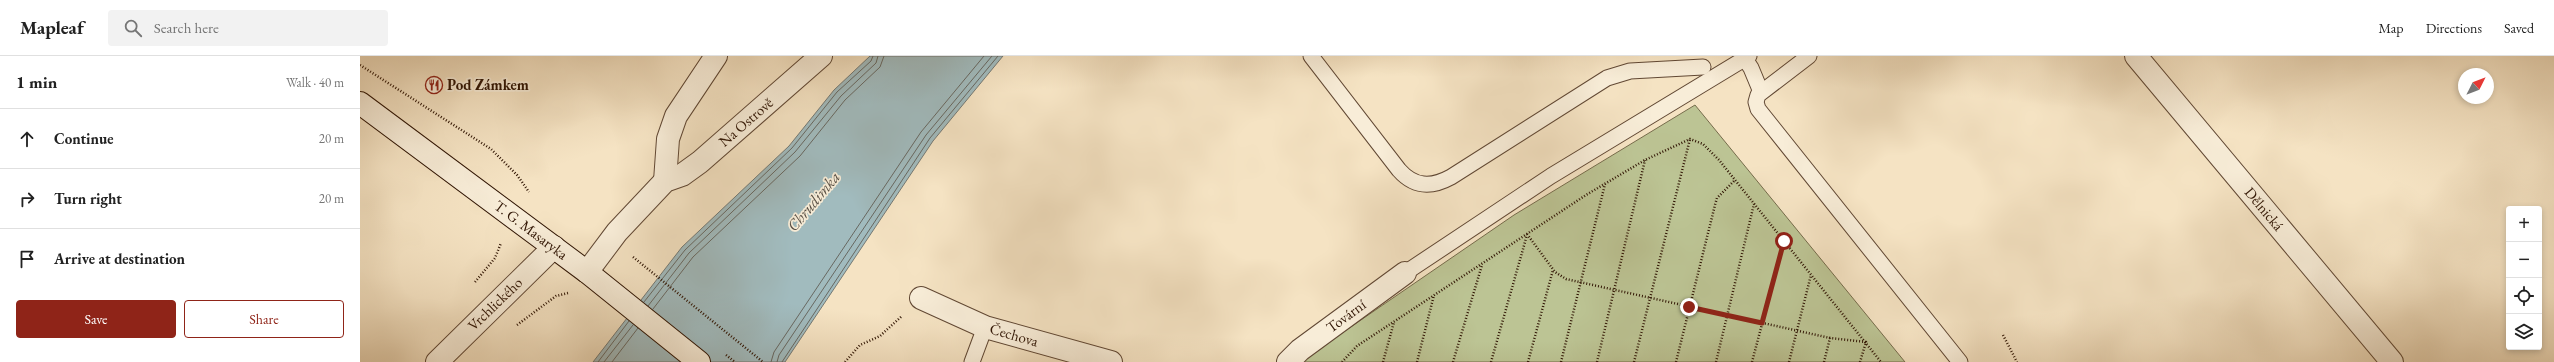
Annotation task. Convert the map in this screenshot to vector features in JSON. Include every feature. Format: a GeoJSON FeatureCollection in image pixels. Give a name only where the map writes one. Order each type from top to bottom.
{"type":"FeatureCollection","features":[{"type":"Feature","properties":{"kind":"street"},"geometry":{"type":"LineString","coordinates":[[665,181],[668,139],[676,116],[716,56]]}},
{"type":"Feature","properties":{"kind":"street","name":"Na Ostrově"},"geometry":{"type":"LineString","coordinates":[[594,277],[618,232],[665,181],[682,175],[700,162],[821,56]]}},
{"type":"Feature","properties":{"kind":"street","name":"Dělnická"},"geometry":{"type":"LineString","coordinates":[[2136,56],[2392,362]]}},
{"type":"Feature","properties":{"kind":"street","name":"T. G. Masaryka"},"geometry":{"type":"LineString","coordinates":[[360,103],[594,277],[699,362]]}},
{"type":"Feature","properties":{"kind":"street","name":"Vrchlického"},"geometry":{"type":"LineString","coordinates":[[437,362],[554,247]]}},
{"type":"Feature","properties":{"kind":"street","name":"Tovární"},"geometry":{"type":"LineString","coordinates":[[1288,362],[1300,350],[1405,272]]}},
{"type":"Feature","properties":{"kind":"street","name":"Čechova"},"geometry":{"type":"LineString","coordinates":[[921,298],[985,327],[1111,362]]}},
{"type":"Feature","properties":{"kind":"lane"},"geometry":{"type":"LineString","coordinates":[[1311,56],[1399,170],[1413,182],[1422,185],[1433,185],[1451,177],[1607,78],[1630,71],[1701,61],[1711,80]]}},
{"type":"Feature","properties":{"kind":"lane"},"geometry":{"type":"LineString","coordinates":[[1759,95],[1809,56]]}},
{"type":"Feature","properties":{"kind":"lane"},"geometry":{"type":"LineString","coordinates":[[1405,272],[1551,176],[1711,80],[1745,57],[1751,68],[1759,95],[1756,106],[1761,114],[1960,362]]}},
{"type":"Feature","properties":{"kind":"lane"},"geometry":{"type":"LineString","coordinates":[[972,362],[985,327]]}},
{"type":"Feature","properties":{"kind":"path"},"geometry":{"type":"LineString","coordinates":[[360,65],[491,149],[517,175],[530,194]]}},
{"type":"Feature","properties":{"kind":"path"},"geometry":{"type":"LineString","coordinates":[[1634,362],[1690,139]]}},
{"type":"Feature","properties":{"kind":"path"},"geometry":{"type":"LineString","coordinates":[[1342,362],[1357,346],[1527,234],[1645,160],[1690,139],[1699,141],[1707,148],[1735,180],[1882,362]]}},
{"type":"Feature","properties":{"kind":"path"},"geometry":{"type":"LineString","coordinates":[[1597,362],[1645,160]]}},
{"type":"Feature","properties":{"kind":"path"},"geometry":{"type":"LineString","coordinates":[[1676,362],[1717,198],[1735,180]]}},
{"type":"Feature","properties":{"kind":"path"},"geometry":{"type":"LineString","coordinates":[[1561,362],[1606,184]]}},
{"type":"Feature","properties":{"kind":"path"},"geometry":{"type":"LineString","coordinates":[[1716,362],[1754,204]]}},
{"type":"Feature","properties":{"kind":"path"},"geometry":{"type":"LineString","coordinates":[[1527,234],[1559,276],[1727,316],[1830,338],[1866,342]]}},
{"type":"Feature","properties":{"kind":"path"},"geometry":{"type":"LineString","coordinates":[[1491,362],[1527,234]]}},
{"type":"Feature","properties":{"kind":"path"},"geometry":{"type":"LineString","coordinates":[[470,289],[495,258],[501,244],[499,236]]}},
{"type":"Feature","properties":{"kind":"path"},"geometry":{"type":"LineString","coordinates":[[1752,362],[1784,241]]}},
{"type":"Feature","properties":{"kind":"path"},"geometry":{"type":"LineString","coordinates":[[633,256],[763,362]]}},
{"type":"Feature","properties":{"kind":"path"},"geometry":{"type":"LineString","coordinates":[[1454,362],[1482,264]]}},
{"type":"Feature","properties":{"kind":"path"},"geometry":{"type":"LineString","coordinates":[[1528,362],[1553,270]]}},
{"type":"Feature","properties":{"kind":"path"},"geometry":{"type":"LineString","coordinates":[[1789,362],[1811,275]]}},
{"type":"Feature","properties":{"kind":"path"},"geometry":{"type":"LineString","coordinates":[[512,329],[556,296],[572,292]]}},
{"type":"Feature","properties":{"kind":"path"},"geometry":{"type":"LineString","coordinates":[[1417,362],[1434,295]]}},
{"type":"Feature","properties":{"kind":"path"},"geometry":{"type":"LineString","coordinates":[[845,362],[860,345],[880,336],[921,298]]}},
{"type":"Feature","properties":{"kind":"path"},"geometry":{"type":"LineString","coordinates":[[1383,362],[1394,322]]}},
{"type":"Feature","properties":{"kind":"path"},"geometry":{"type":"LineString","coordinates":[[2003,335],[2017,362]]}},
{"type":"Feature","properties":{"kind":"path"},"geometry":{"type":"LineString","coordinates":[[1824,362],[1830,338]]}},
{"type":"Feature","properties":{"kind":"path"},"geometry":{"type":"LineString","coordinates":[[1860,362],[1866,342]]}},
{"type":"Feature","properties":{"kind":"green space"},"geometry":{"type":"Polygon","coordinates":[[[1695,105],[1905,362],[1303,362],[1304,359],[1514,215],[1695,105]]]}},
{"type":"Feature","properties":{"kind":"water","name":"Chrudimka"},"geometry":{"type":"Polygon","coordinates":[[[870,56],[1003,56],[933,141],[785,362],[593,362],[682,247],[789,146],[834,90],[870,56]]]}},
{"type":"Feature","properties":{"kind":"place","name":"Pod Zámkem"},"geometry":{"type":"Point","coordinates":[434,85]}},
{"type":"Feature","properties":{"kind":"route"},"geometry":{"type":"LineString","coordinates":[[1689,307],[1762,323],[1784,241]]}}]}
